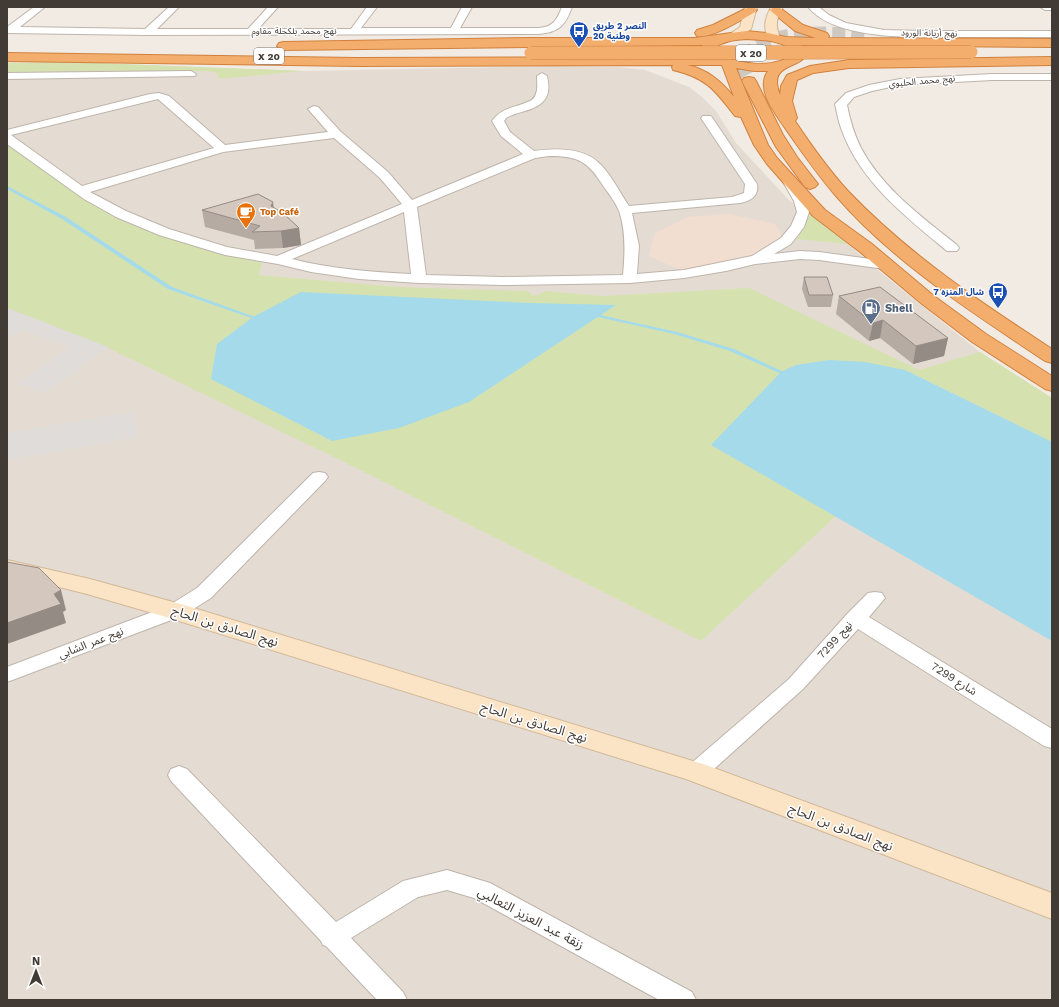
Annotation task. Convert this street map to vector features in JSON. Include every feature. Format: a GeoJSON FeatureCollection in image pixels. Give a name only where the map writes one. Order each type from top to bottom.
{"type":"FeatureCollection","features":[{"type":"Feature","properties":{"kind":"highway"},"geometry":{"type":"LineString","coordinates":[[616,42],[662,39],[698,34],[717,28],[751,8]]}},
{"type":"Feature","properties":{"kind":"highway"},"geometry":{"type":"LineString","coordinates":[[777,8],[799,28],[814,34],[856,41]]}},
{"type":"Feature","properties":{"kind":"highway"},"geometry":{"type":"LineString","coordinates":[[268,47],[694,42],[746,35],[780,39],[856,41],[1052,42]]}},
{"type":"Feature","properties":{"kind":"highway"},"geometry":{"type":"LineString","coordinates":[[869,36],[912,39],[1052,42]]}},
{"type":"Feature","properties":{"kind":"highway"},"geometry":{"type":"LineString","coordinates":[[727,38],[713,42],[708,47],[709,52],[714,57],[725,62],[754,131]]}},
{"type":"Feature","properties":{"kind":"highway"},"geometry":{"type":"LineString","coordinates":[[780,39],[795,45],[800,50],[800,55],[796,60],[784,64],[773,72],[770,80],[774,100],[804,149],[833,184],[872,224],[915,261],[958,294],[1052,357]]}},
{"type":"Feature","properties":{"kind":"highway","name":"X 20"},"geometry":{"type":"LineString","coordinates":[[532,54],[1052,47]]}},
{"type":"Feature","properties":{"kind":"highway"},"geometry":{"type":"LineString","coordinates":[[7,57],[63,53],[213,48]]}},
{"type":"Feature","properties":{"kind":"highway","name":"X 20"},"geometry":{"type":"LineString","coordinates":[[968,49],[1052,53]]}},
{"type":"Feature","properties":{"kind":"highway"},"geometry":{"type":"LineString","coordinates":[[7,50],[357,62],[532,54],[725,62],[754,66],[839,60],[1052,61]]}},
{"type":"Feature","properties":{"kind":"highway"},"geometry":{"type":"LineString","coordinates":[[532,54],[683,68],[695,71],[705,76],[716,84],[754,131],[772,161],[819,213],[866,248],[885,265],[979,338],[1052,385]]}},
{"type":"Feature","properties":{"kind":"highway"},"geometry":{"type":"LineString","coordinates":[[793,131],[785,101],[788,86],[792,78],[810,70],[849,64],[1006,61]]}},
{"type":"Feature","properties":{"kind":"highway"},"geometry":{"type":"LineString","coordinates":[[746,75],[780,145],[804,176],[866,248]]}},
{"type":"Feature","properties":{"kind":"street"},"geometry":{"type":"LineString","coordinates":[[8,30],[40,7]]}},
{"type":"Feature","properties":{"kind":"street"},"geometry":{"type":"LineString","coordinates":[[148,32],[174,7]]}},
{"type":"Feature","properties":{"kind":"street"},"geometry":{"type":"LineString","coordinates":[[251,31],[273,7]]}},
{"type":"Feature","properties":{"kind":"street"},"geometry":{"type":"LineString","coordinates":[[354,32],[372,7]]}},
{"type":"Feature","properties":{"kind":"street"},"geometry":{"type":"LineString","coordinates":[[454,31],[467,7]]}},
{"type":"Feature","properties":{"kind":"street","name":"نهج محمد بلكحلة مقاوم"},"geometry":{"type":"LineString","coordinates":[[8,30],[148,32],[548,30],[559,25],[567,7]]}},
{"type":"Feature","properties":{"kind":"street","name":"نهج أريانة الورود"},"geometry":{"type":"LineString","coordinates":[[812,7],[818,13],[830,20],[881,32],[917,34],[1052,34]]}},
{"type":"Feature","properties":{"kind":"street"},"geometry":{"type":"LineString","coordinates":[[1044,7],[1052,7]]}},
{"type":"Feature","properties":{"kind":"street"},"geometry":{"type":"LineString","coordinates":[[727,38],[744,29],[751,8]]}},
{"type":"Feature","properties":{"kind":"street"},"geometry":{"type":"LineString","coordinates":[[777,8],[771,19],[770,26],[780,39]]}},
{"type":"Feature","properties":{"kind":"street"},"geometry":{"type":"LineString","coordinates":[[7,76],[191,74]]}},
{"type":"Feature","properties":{"kind":"street"},"geometry":{"type":"LineString","coordinates":[[532,155],[505,134],[498,120],[505,113],[533,104],[541,98],[543,92],[542,76]]}},
{"type":"Feature","properties":{"kind":"street","name":"نهج محمد الحليوي"},"geometry":{"type":"LineString","coordinates":[[952,248],[914,217],[881,184],[862,160],[843,119],[841,104],[850,94],[869,88],[900,82],[992,77],[1052,77]]}},
{"type":"Feature","properties":{"kind":"street"},"geometry":{"type":"LineString","coordinates":[[7,133],[159,96],[165,98],[222,149]]}},
{"type":"Feature","properties":{"kind":"street"},"geometry":{"type":"LineString","coordinates":[[314,109],[337,134],[384,175],[410,205],[419,279]]}},
{"type":"Feature","properties":{"kind":"street"},"geometry":{"type":"LineString","coordinates":[[625,210],[732,201],[744,199],[750,195],[752,190],[751,184],[707,118]]}},
{"type":"Feature","properties":{"kind":"street"},"geometry":{"type":"LineString","coordinates":[[80,191],[222,149],[337,134]]}},
{"type":"Feature","properties":{"kind":"street"},"geometry":{"type":"LineString","coordinates":[[7,138],[80,191],[121,214],[164,232],[225,251],[278,260],[311,268],[359,275],[419,279],[509,281],[630,279],[684,274],[726,268],[755,260],[800,255],[819,256],[885,265]]}},
{"type":"Feature","properties":{"kind":"street"},"geometry":{"type":"LineString","coordinates":[[278,260],[532,155],[556,152],[581,157],[591,161],[597,167],[625,210],[632,246],[630,279]]}},
{"type":"Feature","properties":{"kind":"street"},"geometry":{"type":"LineString","coordinates":[[755,260],[786,240],[797,227],[803,212],[800,201],[786,177]]}},
{"type":"Feature","properties":{"kind":"street","name":"نهج عمر الشابي"},"geometry":{"type":"LineString","coordinates":[[7,675],[175,611],[204,593],[319,477]]}},
{"type":"Feature","properties":{"kind":"street","name":"نهج الصادق بن الحاج"},"geometry":{"type":"LineString","coordinates":[[7,567],[90,587],[175,611],[696,772],[1052,906]]}},
{"type":"Feature","properties":{"kind":"street","name":"نهج 7299"},"geometry":{"type":"LineString","coordinates":[[696,772],[796,684],[875,598]]}},
{"type":"Feature","properties":{"kind":"street","name":"شارع 7299"},"geometry":{"type":"LineString","coordinates":[[855,618],[1052,740]]}},
{"type":"Feature","properties":{"kind":"street"},"geometry":{"type":"LineString","coordinates":[[178,775],[394,1000]]}},
{"type":"Feature","properties":{"kind":"street","name":"زنقة عبد العزيز الثعالبي"},"geometry":{"type":"LineString","coordinates":[[332,937],[412,888],[447,880],[481,890],[683,1000]]}},
{"type":"Feature","properties":{"kind":"shaded area"},"geometry":{"type":"Polygon","coordinates":[[[68,62],[304,71],[556,66],[618,67],[645,70],[689,87],[701,96],[716,111],[736,143],[790,201],[811,213],[891,281],[980,352],[1052,398],[1052,1000],[7,1000],[7,63],[68,62]]]}},
{"type":"Feature","properties":{"kind":"shaded area"},"geometry":{"type":"Polygon","coordinates":[[[729,214],[775,224],[783,237],[760,251],[729,264],[681,270],[649,256],[655,233],[688,217],[729,214]]]}},
{"type":"Feature","properties":{"kind":"shaded area"},"geometry":{"type":"Polygon","coordinates":[[[10,309],[108,347],[46,393],[16,384],[71,347],[22,330],[7,339],[7,311],[10,309]]]}},
{"type":"Feature","properties":{"kind":"shaded area"},"geometry":{"type":"Polygon","coordinates":[[[134,412],[138,437],[7,460],[7,433],[134,412]]]}},
{"type":"Feature","properties":{"kind":"green space"},"geometry":{"type":"Polygon","coordinates":[[[68,62],[304,71],[219,79],[217,73],[208,71],[7,72],[7,63],[68,62]]]}},
{"type":"Feature","properties":{"kind":"green space"},"geometry":{"type":"Polygon","coordinates":[[[7,143],[66,187],[110,214],[160,236],[262,263],[259,275],[397,287],[528,291],[533,296],[547,291],[602,296],[749,288],[919,370],[980,352],[1052,398],[1052,442],[905,370],[711,445],[836,516],[701,641],[336,458],[108,348],[7,308],[7,143]]]}},
{"type":"Feature","properties":{"kind":"green space"},"geometry":{"type":"Polygon","coordinates":[[[811,213],[847,244],[797,239],[811,213]]]}},
{"type":"Feature","properties":{"kind":"water"},"geometry":{"type":"Polygon","coordinates":[[[301,292],[529,303],[616,305],[469,402],[399,428],[332,441],[211,379],[217,344],[253,317],[301,292]]]}},
{"type":"Feature","properties":{"kind":"water"},"geometry":{"type":"Polygon","coordinates":[[[829,360],[865,362],[905,370],[1052,442],[1052,641],[711,445],[781,372],[796,365],[829,360]]]}},
{"type":"Feature","properties":{"kind":"building"},"geometry":{"type":"Polygon","coordinates":[[[258,194],[273,202],[271,206],[283,213],[299,228],[281,231],[252,232],[260,226],[202,210],[258,194]]]}},
{"type":"Feature","properties":{"kind":"building"},"geometry":{"type":"Polygon","coordinates":[[[804,277],[827,277],[833,295],[809,295],[804,277]]]}},
{"type":"Feature","properties":{"kind":"building"},"geometry":{"type":"Polygon","coordinates":[[[880,287],[948,338],[916,346],[883,320],[873,323],[839,296],[880,287]]]}},
{"type":"Feature","properties":{"kind":"building"},"geometry":{"type":"Polygon","coordinates":[[[7,562],[39,568],[61,590],[54,594],[61,604],[7,623],[7,562]]]}},
{"type":"Feature","properties":{"kind":"waterway"},"geometry":{"type":"LineString","coordinates":[[7,187],[64,218],[170,288],[253,317]]}},
{"type":"Feature","properties":{"kind":"waterway"},"geometry":{"type":"LineString","coordinates":[[600,316],[675,333],[732,350],[781,372]]}},
{"type":"Feature","properties":{"kind":"tunnel"},"geometry":{"type":"LineString","coordinates":[[747,75],[741,64],[747,54],[762,44],[776,39],[791,35],[824,33],[869,35]]}},
{"type":"Feature","properties":{"kind":"place","name":"النصر 2 طريق وطنية 20"},"geometry":{"type":"Point","coordinates":[579,48]}},
{"type":"Feature","properties":{"kind":"place","name":"Top Café"},"geometry":{"type":"Point","coordinates":[246,229]}},
{"type":"Feature","properties":{"kind":"place","name":"شال المنزه 7"},"geometry":{"type":"Point","coordinates":[998,309]}},
{"type":"Feature","properties":{"kind":"place","name":"Shell"},"geometry":{"type":"Point","coordinates":[871,325]}}]}
